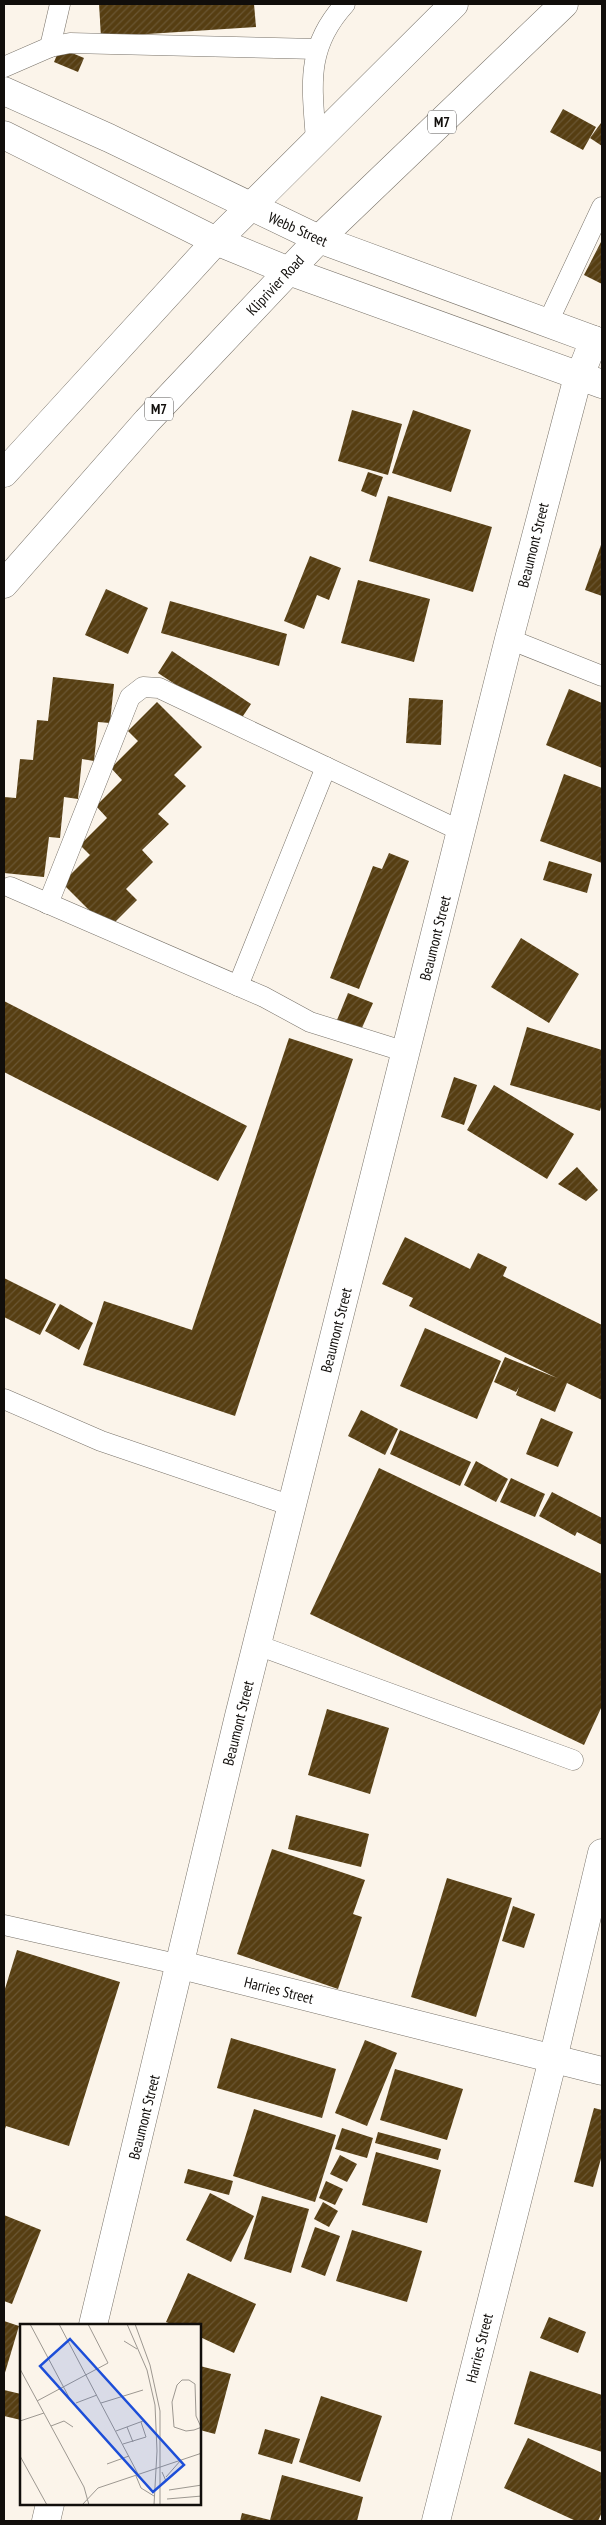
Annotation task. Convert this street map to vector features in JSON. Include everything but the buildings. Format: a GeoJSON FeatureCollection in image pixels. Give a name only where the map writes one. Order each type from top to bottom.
{"type":"FeatureCollection","features":[{"type":"Feature","properties":{"kind":"street"},"geometry":{"type":"LineString","coordinates":[[4,473],[216,241],[454,4]]}},
{"type":"Feature","properties":{"kind":"street","name":"Kliprivier Road"},"geometry":{"type":"LineString","coordinates":[[4,584],[147,422],[319,239],[564,4]]}},
{"type":"Feature","properties":{"kind":"street","name":"Webb Street"},"geometry":{"type":"LineString","coordinates":[[4,90],[109,138],[249,207],[319,239],[598,342]]}},
{"type":"Feature","properties":{"kind":"street"},"geometry":{"type":"LineString","coordinates":[[4,134],[216,241],[289,271],[590,380]]}},
{"type":"Feature","properties":{"kind":"street","name":"Beaumont Street"},"geometry":{"type":"LineString","coordinates":[[93,2324],[257,1646],[509,639],[590,380],[598,342]]}},
{"type":"Feature","properties":{"kind":"street","name":"Harries Street"},"geometry":{"type":"LineString","coordinates":[[436,2521],[553,2059],[602,1853]]}},
{"type":"Feature","properties":{"kind":"street","name":"Harries Street"},"geometry":{"type":"LineString","coordinates":[[181,1965],[602,2071]]}},
{"type":"Feature","properties":{"kind":"street"},"geometry":{"type":"LineString","coordinates":[[46,2521],[50,2505]]}},
{"type":"Feature","properties":{"kind":"lane"},"geometry":{"type":"LineString","coordinates":[[50,47],[60,4]]}},
{"type":"Feature","properties":{"kind":"lane"},"geometry":{"type":"LineString","coordinates":[[316,140],[312,80],[317,49],[335,14],[345,4]]}},
{"type":"Feature","properties":{"kind":"lane"},"geometry":{"type":"LineString","coordinates":[[4,68],[50,47],[79,43],[317,49]]}},
{"type":"Feature","properties":{"kind":"lane"},"geometry":{"type":"LineString","coordinates":[[548,322],[602,207]]}},
{"type":"Feature","properties":{"kind":"lane"},"geometry":{"type":"LineString","coordinates":[[509,639],[602,676]]}},
{"type":"Feature","properties":{"kind":"lane"},"geometry":{"type":"LineString","coordinates":[[48,904],[130,697],[143,687],[159,688],[461,831]]}},
{"type":"Feature","properties":{"kind":"lane"},"geometry":{"type":"LineString","coordinates":[[238,986],[326,767]]}},
{"type":"Feature","properties":{"kind":"lane"},"geometry":{"type":"LineString","coordinates":[[10,887],[238,986],[310,1022],[406,1052]]}},
{"type":"Feature","properties":{"kind":"lane"},"geometry":{"type":"LineString","coordinates":[[4,1399],[101,1441],[292,1506]]}},
{"type":"Feature","properties":{"kind":"lane"},"geometry":{"type":"LineString","coordinates":[[257,1646],[573,1760]]}},
{"type":"Feature","properties":{"kind":"lane","name":"Harries Street"},"geometry":{"type":"LineString","coordinates":[[4,1925],[181,1965]]}}]}
